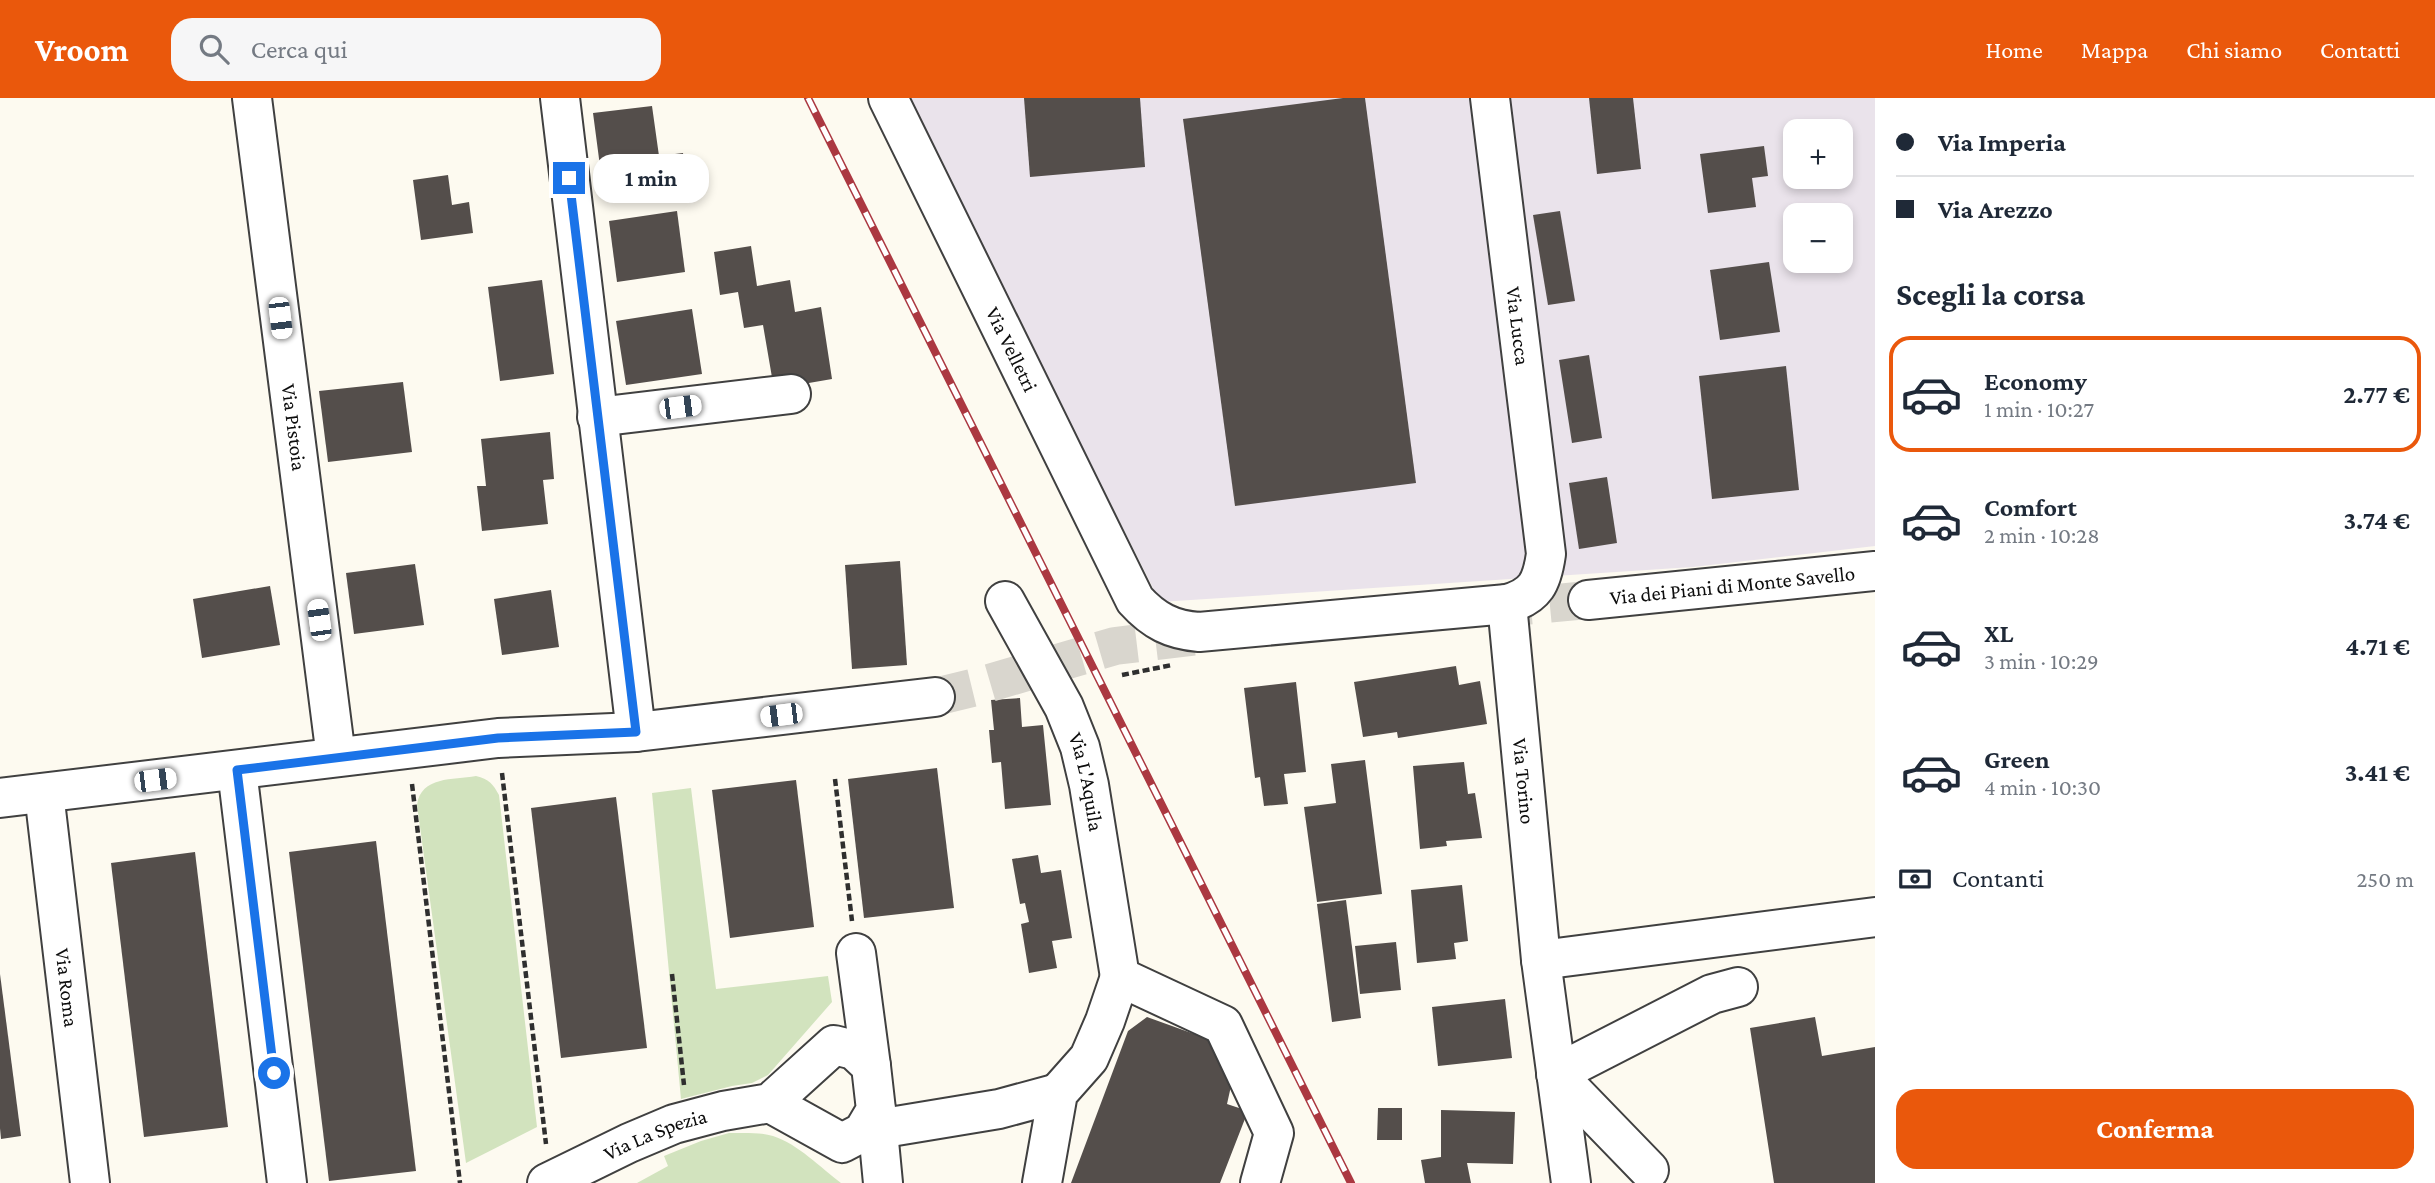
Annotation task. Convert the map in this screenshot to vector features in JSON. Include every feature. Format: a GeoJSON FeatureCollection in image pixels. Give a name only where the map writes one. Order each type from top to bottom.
{"type":"FeatureCollection","features":[{"type":"Feature","properties":{"kind":"street","name":"Via Pistoia"},"geometry":{"type":"LineString","coordinates":[[252,98],[336,757]]}},
{"type":"Feature","properties":{"kind":"street"},"geometry":{"type":"LineString","coordinates":[[560,98],[636,732]]}},
{"type":"Feature","properties":{"kind":"street","name":"Via Velletri"},"geometry":{"type":"LineString","coordinates":[[888,98],[1135,600],[1148,614],[1181,631],[1199,632],[1507,604]]}},
{"type":"Feature","properties":{"kind":"street","name":"Via Lucca"},"geometry":{"type":"LineString","coordinates":[[1490,98],[1546,554],[1544,573],[1534,592],[1522,600],[1507,604]]}},
{"type":"Feature","properties":{"kind":"street"},"geometry":{"type":"LineString","coordinates":[[597,417],[791,394]]}},
{"type":"Feature","properties":{"kind":"street","name":"Via dei Piani di Monte Savello"},"geometry":{"type":"LineString","coordinates":[[1588,600],[1875,571]]}},
{"type":"Feature","properties":{"kind":"street","name":"Via L'Aquila"},"geometry":{"type":"LineString","coordinates":[[1005,601],[1064,707],[1080,747],[1089,785],[1120,977],[1089,1058],[1059,1093],[1042,1183]]}},
{"type":"Feature","properties":{"kind":"street","name":"Via Torino"},"geometry":{"type":"LineString","coordinates":[[1507,604],[1541,960],[1571,1183]]}},
{"type":"Feature","properties":{"kind":"street"},"geometry":{"type":"LineString","coordinates":[[0,798],[498,738],[636,732],[935,697]]}},
{"type":"Feature","properties":{"kind":"street"},"geometry":{"type":"LineString","coordinates":[[237,770],[287,1183]]}},
{"type":"Feature","properties":{"kind":"street","name":"Via Roma"},"geometry":{"type":"LineString","coordinates":[[44,793],[90,1183]]}},
{"type":"Feature","properties":{"kind":"street"},"geometry":{"type":"LineString","coordinates":[[1541,960],[1875,917]]}},
{"type":"Feature","properties":{"kind":"street"},"geometry":{"type":"LineString","coordinates":[[856,953],[882,1178]]}},
{"type":"Feature","properties":{"kind":"street"},"geometry":{"type":"LineString","coordinates":[[1120,977],[1223,1025],[1274,1133],[1260,1183]]}},
{"type":"Feature","properties":{"kind":"street"},"geometry":{"type":"LineString","coordinates":[[1649,1170],[1556,1074],[1712,993],[1738,987]]}},
{"type":"Feature","properties":{"kind":"street"},"geometry":{"type":"LineString","coordinates":[[862,1003],[834,1045],[770,1103],[842,1143],[882,1178]]}},
{"type":"Feature","properties":{"kind":"street"},"geometry":{"type":"LineString","coordinates":[[834,1045],[854,1050],[871,1066]]}},
{"type":"Feature","properties":{"kind":"street"},"geometry":{"type":"LineString","coordinates":[[842,1143],[863,1132],[877,1119],[999,1110],[1059,1093]]}},
{"type":"Feature","properties":{"kind":"street","name":"Via La Spezia"},"geometry":{"type":"LineString","coordinates":[[549,1182],[652,1133],[688,1120],[770,1103]]}},
{"type":"Feature","properties":{"kind":"path"},"geometry":{"type":"LineString","coordinates":[[1122,675],[1173,665]]}},
{"type":"Feature","properties":{"kind":"path"},"geometry":{"type":"LineString","coordinates":[[498,738],[549,1182]]}},
{"type":"Feature","properties":{"kind":"path"},"geometry":{"type":"LineString","coordinates":[[408,748],[460,1183]]}},
{"type":"Feature","properties":{"kind":"path"},"geometry":{"type":"LineString","coordinates":[[835,779],[856,953]]}},
{"type":"Feature","properties":{"kind":"path"},"geometry":{"type":"LineString","coordinates":[[672,974],[688,1120]]}},
{"type":"Feature","properties":{"kind":"shaded area"},"geometry":{"type":"Polygon","coordinates":[[[907,98],[1875,98],[1875,546],[1693,567],[1160,602],[907,98]]]}},
{"type":"Feature","properties":{"kind":"green space"},"geometry":{"type":"Polygon","coordinates":[[[476,776],[490,782],[499,795],[537,1127],[466,1163],[417,805],[420,796],[431,784],[476,776]]]}},
{"type":"Feature","properties":{"kind":"green space"},"geometry":{"type":"Polygon","coordinates":[[[691,788],[716,989],[828,976],[832,1002],[768,1075],[752,1083],[681,1099],[652,793],[691,788]]]}},
{"type":"Feature","properties":{"kind":"green space"},"geometry":{"type":"Polygon","coordinates":[[[729,1133],[762,1134],[782,1140],[800,1150],[841,1183],[637,1183],[668,1166],[664,1156],[729,1133]]]}},
{"type":"Feature","properties":{"kind":"building"},"geometry":{"type":"Polygon","coordinates":[[[1024,98],[1140,98],[1145,167],[1030,177],[1024,98]]]}},
{"type":"Feature","properties":{"kind":"building"},"geometry":{"type":"Polygon","coordinates":[[[1343,98],[1365,98],[1416,483],[1235,506],[1183,119],[1343,98]]]}},
{"type":"Feature","properties":{"kind":"building"},"geometry":{"type":"Polygon","coordinates":[[[1589,98],[1633,98],[1641,169],[1597,174],[1589,98]]]}},
{"type":"Feature","properties":{"kind":"building"},"geometry":{"type":"Polygon","coordinates":[[[652,106],[659,156],[683,153],[686,179],[603,189],[593,113],[652,106]]]}},
{"type":"Feature","properties":{"kind":"building"},"geometry":{"type":"Polygon","coordinates":[[[1764,146],[1768,176],[1752,178],[1756,207],[1708,213],[1700,154],[1764,146]]]}},
{"type":"Feature","properties":{"kind":"building"},"geometry":{"type":"Polygon","coordinates":[[[448,175],[452,205],[469,202],[473,233],[421,240],[413,180],[448,175]]]}},
{"type":"Feature","properties":{"kind":"building"},"geometry":{"type":"Polygon","coordinates":[[[677,211],[685,272],[617,282],[609,221],[677,211]]]}},
{"type":"Feature","properties":{"kind":"building"},"geometry":{"type":"Polygon","coordinates":[[[1560,211],[1575,301],[1548,305],[1533,215],[1560,211]]]}},
{"type":"Feature","properties":{"kind":"building"},"geometry":{"type":"Polygon","coordinates":[[[751,246],[757,286],[790,280],[795,312],[821,307],[832,379],[774,389],[763,325],[744,328],[738,292],[720,295],[714,252],[751,246]]]}},
{"type":"Feature","properties":{"kind":"building"},"geometry":{"type":"Polygon","coordinates":[[[1769,262],[1780,332],[1720,340],[1710,270],[1769,262]]]}},
{"type":"Feature","properties":{"kind":"building"},"geometry":{"type":"Polygon","coordinates":[[[542,280],[554,374],[500,381],[488,287],[542,280]]]}},
{"type":"Feature","properties":{"kind":"building"},"geometry":{"type":"Polygon","coordinates":[[[692,309],[702,374],[626,385],[616,321],[692,309]]]}},
{"type":"Feature","properties":{"kind":"building"},"geometry":{"type":"Polygon","coordinates":[[[1589,355],[1602,438],[1572,443],[1559,360],[1589,355]]]}},
{"type":"Feature","properties":{"kind":"building"},"geometry":{"type":"Polygon","coordinates":[[[1786,366],[1799,490],[1712,499],[1699,376],[1786,366]]]}},
{"type":"Feature","properties":{"kind":"building"},"geometry":{"type":"Polygon","coordinates":[[[403,382],[412,452],[328,462],[319,391],[403,382]]]}},
{"type":"Feature","properties":{"kind":"building"},"geometry":{"type":"Polygon","coordinates":[[[550,432],[554,479],[543,480],[548,524],[482,531],[477,486],[486,486],[481,439],[550,432]]]}},
{"type":"Feature","properties":{"kind":"building"},"geometry":{"type":"Polygon","coordinates":[[[1607,477],[1617,543],[1579,549],[1569,483],[1607,477]]]}},
{"type":"Feature","properties":{"kind":"building"},"geometry":{"type":"Polygon","coordinates":[[[900,561],[907,665],[852,669],[845,565],[900,561]]]}},
{"type":"Feature","properties":{"kind":"building"},"geometry":{"type":"Polygon","coordinates":[[[415,564],[424,625],[354,634],[346,573],[415,564]]]}},
{"type":"Feature","properties":{"kind":"building"},"geometry":{"type":"Polygon","coordinates":[[[270,586],[280,645],[202,658],[193,599],[270,586]]]}},
{"type":"Feature","properties":{"kind":"building"},"geometry":{"type":"Polygon","coordinates":[[[551,590],[559,647],[502,655],[494,599],[551,590]]]}},
{"type":"Feature","properties":{"kind":"building"},"geometry":{"type":"Polygon","coordinates":[[[1456,666],[1459,685],[1480,681],[1487,724],[1398,738],[1397,732],[1363,737],[1354,682],[1456,666]]]}},
{"type":"Feature","properties":{"kind":"building"},"geometry":{"type":"Polygon","coordinates":[[[1296,682],[1306,772],[1284,774],[1288,804],[1264,806],[1260,777],[1255,778],[1244,688],[1296,682]]]}},
{"type":"Feature","properties":{"kind":"building"},"geometry":{"type":"Polygon","coordinates":[[[1020,698],[1022,727],[1043,725],[1051,805],[1005,809],[1001,762],[992,763],[989,730],[994,730],[991,700],[1020,698]]]}},
{"type":"Feature","properties":{"kind":"building"},"geometry":{"type":"Polygon","coordinates":[[[1365,760],[1382,894],[1317,902],[1304,807],[1336,803],[1331,764],[1365,760]]]}},
{"type":"Feature","properties":{"kind":"building"},"geometry":{"type":"Polygon","coordinates":[[[1464,762],[1468,794],[1475,793],[1482,838],[1446,841],[1447,846],[1420,849],[1413,766],[1464,762]]]}},
{"type":"Feature","properties":{"kind":"building"},"geometry":{"type":"Polygon","coordinates":[[[937,768],[954,908],[864,918],[848,779],[937,768]]]}},
{"type":"Feature","properties":{"kind":"building"},"geometry":{"type":"Polygon","coordinates":[[[796,780],[814,927],[730,938],[712,790],[796,780]]]}},
{"type":"Feature","properties":{"kind":"building"},"geometry":{"type":"Polygon","coordinates":[[[616,797],[647,1048],[561,1058],[531,808],[616,797]]]}},
{"type":"Feature","properties":{"kind":"building"},"geometry":{"type":"Polygon","coordinates":[[[376,841],[416,1171],[329,1181],[289,852],[376,841]]]}},
{"type":"Feature","properties":{"kind":"building"},"geometry":{"type":"Polygon","coordinates":[[[195,852],[228,1127],[144,1137],[111,863],[195,852]]]}},
{"type":"Feature","properties":{"kind":"building"},"geometry":{"type":"Polygon","coordinates":[[[1038,855],[1041,873],[1061,870],[1072,938],[1052,941],[1057,968],[1029,973],[1021,924],[1029,922],[1025,903],[1020,904],[1012,859],[1038,855]]]}},
{"type":"Feature","properties":{"kind":"building"},"geometry":{"type":"Polygon","coordinates":[[[1462,885],[1468,941],[1454,943],[1456,959],[1417,963],[1411,890],[1462,885]]]}},
{"type":"Feature","properties":{"kind":"building"},"geometry":{"type":"Polygon","coordinates":[[[1346,900],[1361,1018],[1332,1022],[1317,904],[1346,900]]]}},
{"type":"Feature","properties":{"kind":"building"},"geometry":{"type":"Polygon","coordinates":[[[1396,942],[1401,990],[1360,994],[1355,946],[1396,942]]]}},
{"type":"Feature","properties":{"kind":"building"},"geometry":{"type":"Polygon","coordinates":[[[0,974],[21,1136],[1,1139],[0,1128],[0,974]]]}},
{"type":"Feature","properties":{"kind":"building"},"geometry":{"type":"Polygon","coordinates":[[[1505,999],[1512,1058],[1438,1066],[1432,1007],[1505,999]]]}},
{"type":"Feature","properties":{"kind":"building"},"geometry":{"type":"Polygon","coordinates":[[[1147,1017],[1208,1039],[1231,1086],[1227,1104],[1248,1111],[1220,1183],[1071,1183],[1128,1031],[1147,1017]]]}},
{"type":"Feature","properties":{"kind":"building"},"geometry":{"type":"Polygon","coordinates":[[[1815,1017],[1822,1056],[1875,1047],[1875,1183],[1774,1183],[1750,1028],[1815,1017]]]}},
{"type":"Feature","properties":{"kind":"building"},"geometry":{"type":"Polygon","coordinates":[[[1378,1108],[1402,1108],[1402,1140],[1377,1140],[1378,1108]]]}},
{"type":"Feature","properties":{"kind":"building"},"geometry":{"type":"Polygon","coordinates":[[[1441,1110],[1515,1112],[1513,1164],[1467,1163],[1471,1183],[1425,1183],[1421,1160],[1441,1157],[1441,1110]]]}},
{"type":"Feature","properties":{"kind":"tunnel"},"geometry":{"type":"LineString","coordinates":[[1493,609],[1588,600]]}},
{"type":"Feature","properties":{"kind":"tunnel"},"geometry":{"type":"LineString","coordinates":[[935,697],[1115,646],[1206,635]]}},
{"type":"Feature","properties":{"kind":"railway"},"geometry":{"type":"LineString","coordinates":[[808,98],[1351,1183]]}},
{"type":"Feature","properties":{"kind":"route"},"geometry":{"type":"LineString","coordinates":[[274,1073],[237,770],[498,738],[636,732],[569,178]]}}]}
